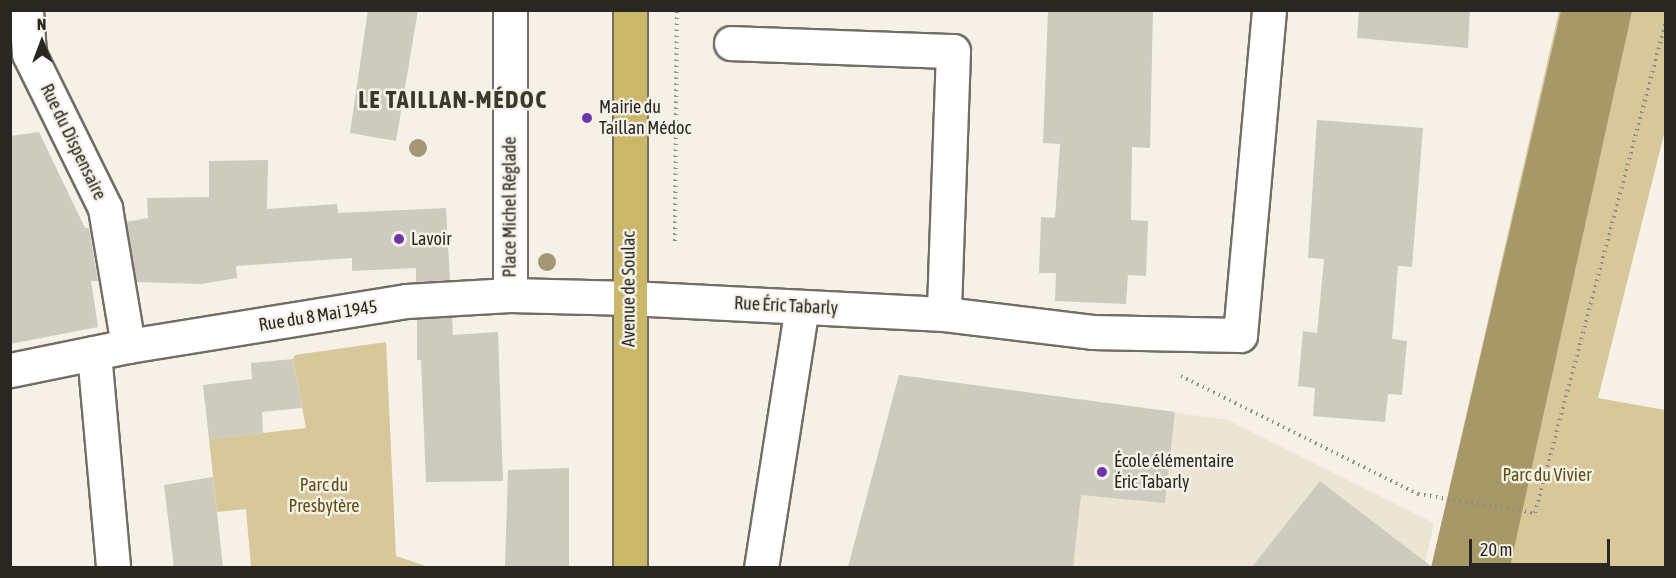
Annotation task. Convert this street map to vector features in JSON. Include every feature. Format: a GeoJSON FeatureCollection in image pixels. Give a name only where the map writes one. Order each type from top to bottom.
{"type":"FeatureCollection","features":[{"type":"Feature","properties":{"kind":"main road","name":"Avenue de Soulac"},"geometry":{"type":"LineString","coordinates":[[630,10],[630,567]]}},
{"type":"Feature","properties":{"kind":"street","name":"Rue du Dispensaire"},"geometry":{"type":"LineString","coordinates":[[26,10],[29,54],[105,208],[128,346]]}},
{"type":"Feature","properties":{"kind":"street","name":"Place Michel Réglade"},"geometry":{"type":"LineString","coordinates":[[510,10],[510,295]]}},
{"type":"Feature","properties":{"kind":"street","name":"Rue Éric Tabarly"},"geometry":{"type":"LineString","coordinates":[[629,298],[944,314],[1092,332],[1240,335],[1269,10]]}},
{"type":"Feature","properties":{"kind":"street"},"geometry":{"type":"LineString","coordinates":[[731,43],[953,51],[944,314]]}},
{"type":"Feature","properties":{"kind":"street","name":"Rue du 8 Mai 1945"},"geometry":{"type":"LineString","coordinates":[[10,370],[128,346],[406,301],[510,295],[629,298]]}},
{"type":"Feature","properties":{"kind":"street"},"geometry":{"type":"LineString","coordinates":[[761,567],[802,307]]}},
{"type":"Feature","properties":{"kind":"street"},"geometry":{"type":"LineString","coordinates":[[94,353],[113,567]]}},
{"type":"Feature","properties":{"kind":"path"},"geometry":{"type":"LineString","coordinates":[[1176,374],[1418,494],[1535,513],[1665,21]]}},
{"type":"Feature","properties":{"kind":"shaded area"},"geometry":{"type":"Polygon","coordinates":[[[1561,11],[1632,11],[1510,567],[1431,568],[1561,11]]]}},
{"type":"Feature","properties":{"kind":"shaded area","name":"École élémentaire Éric Tabarly"},"geometry":{"type":"Polygon","coordinates":[[[899,375],[1228,420],[1434,523],[1424,567],[848,568],[899,375]]]}},
{"type":"Feature","properties":{"kind":"green space","name":"Parc du Vivier"},"geometry":{"type":"Polygon","coordinates":[[[1559,11],[1665,11],[1665,130],[1598,398],[1665,410],[1665,567],[1431,568],[1559,11]]]}},
{"type":"Feature","properties":{"kind":"green space","name":"Parc du Presbytère"},"geometry":{"type":"Polygon","coordinates":[[[386,342],[396,556],[429,567],[251,567],[246,509],[217,512],[209,439],[306,428],[293,359],[295,355],[386,342]]]}},
{"type":"Feature","properties":{"kind":"building"},"geometry":{"type":"Polygon","coordinates":[[[368,10],[418,10],[396,141],[350,133],[368,10]]]}},
{"type":"Feature","properties":{"kind":"building"},"geometry":{"type":"Polygon","coordinates":[[[1048,10],[1153,10],[1150,148],[1132,147],[1131,220],[1148,221],[1146,276],[1128,275],[1126,304],[1055,301],[1056,273],[1039,273],[1041,217],[1055,218],[1060,144],[1043,143],[1048,10]]]}},
{"type":"Feature","properties":{"kind":"building"},"geometry":{"type":"Polygon","coordinates":[[[1359,10],[1470,10],[1468,48],[1357,38],[1359,10]]]}},
{"type":"Feature","properties":{"kind":"building"},"geometry":{"type":"Polygon","coordinates":[[[1317,120],[1423,128],[1412,267],[1398,266],[1392,339],[1407,341],[1402,395],[1388,394],[1385,422],[1313,416],[1315,388],[1298,386],[1303,331],[1317,333],[1324,259],[1308,258],[1317,120]]]}},
{"type":"Feature","properties":{"kind":"building"},"geometry":{"type":"Polygon","coordinates":[[[39,132],[85,228],[89,228],[98,281],[91,281],[98,327],[10,344],[10,136],[39,132]]]}},
{"type":"Feature","properties":{"kind":"building"},"geometry":{"type":"Polygon","coordinates":[[[268,160],[267,209],[337,204],[338,213],[446,208],[450,280],[416,282],[416,268],[352,271],[352,258],[236,266],[237,278],[201,284],[136,282],[126,222],[148,218],[147,198],[209,197],[209,161],[268,160]]]}},
{"type":"Feature","properties":{"kind":"building"},"geometry":{"type":"Polygon","coordinates":[[[452,317],[453,335],[498,332],[503,481],[426,482],[421,360],[417,360],[417,319],[452,317]]]}},
{"type":"Feature","properties":{"kind":"building"},"geometry":{"type":"Polygon","coordinates":[[[293,359],[302,408],[262,412],[263,433],[209,439],[203,385],[252,379],[251,363],[293,359]]]}},
{"type":"Feature","properties":{"kind":"building"},"geometry":{"type":"Polygon","coordinates":[[[899,375],[1175,412],[1165,503],[1081,495],[1073,567],[848,567],[899,375]]]}},
{"type":"Feature","properties":{"kind":"building"},"geometry":{"type":"Polygon","coordinates":[[[569,468],[569,567],[505,567],[508,470],[569,468]]]}},
{"type":"Feature","properties":{"kind":"building"},"geometry":{"type":"Polygon","coordinates":[[[213,477],[223,567],[174,567],[164,485],[213,477]]]}},
{"type":"Feature","properties":{"kind":"building"},"geometry":{"type":"Polygon","coordinates":[[[1320,481],[1432,567],[1252,567],[1320,481]]]}},
{"type":"Feature","properties":{"kind":"place","name":"Mairie du Taillan Médoc"},"geometry":{"type":"Point","coordinates":[587,118]}},
{"type":"Feature","properties":{"kind":"place","name":"Lavoir"},"geometry":{"type":"Point","coordinates":[399,239]}},
{"type":"Feature","properties":{"kind":"place","name":"École élémentaire Éric Tabarly"},"geometry":{"type":"Point","coordinates":[1102,472]}},
{"type":"Feature","properties":{"kind":"district","name":"LE TAILLAN-MÉDOC"},"geometry":{"type":"Point","coordinates":[453,100]}}]}
